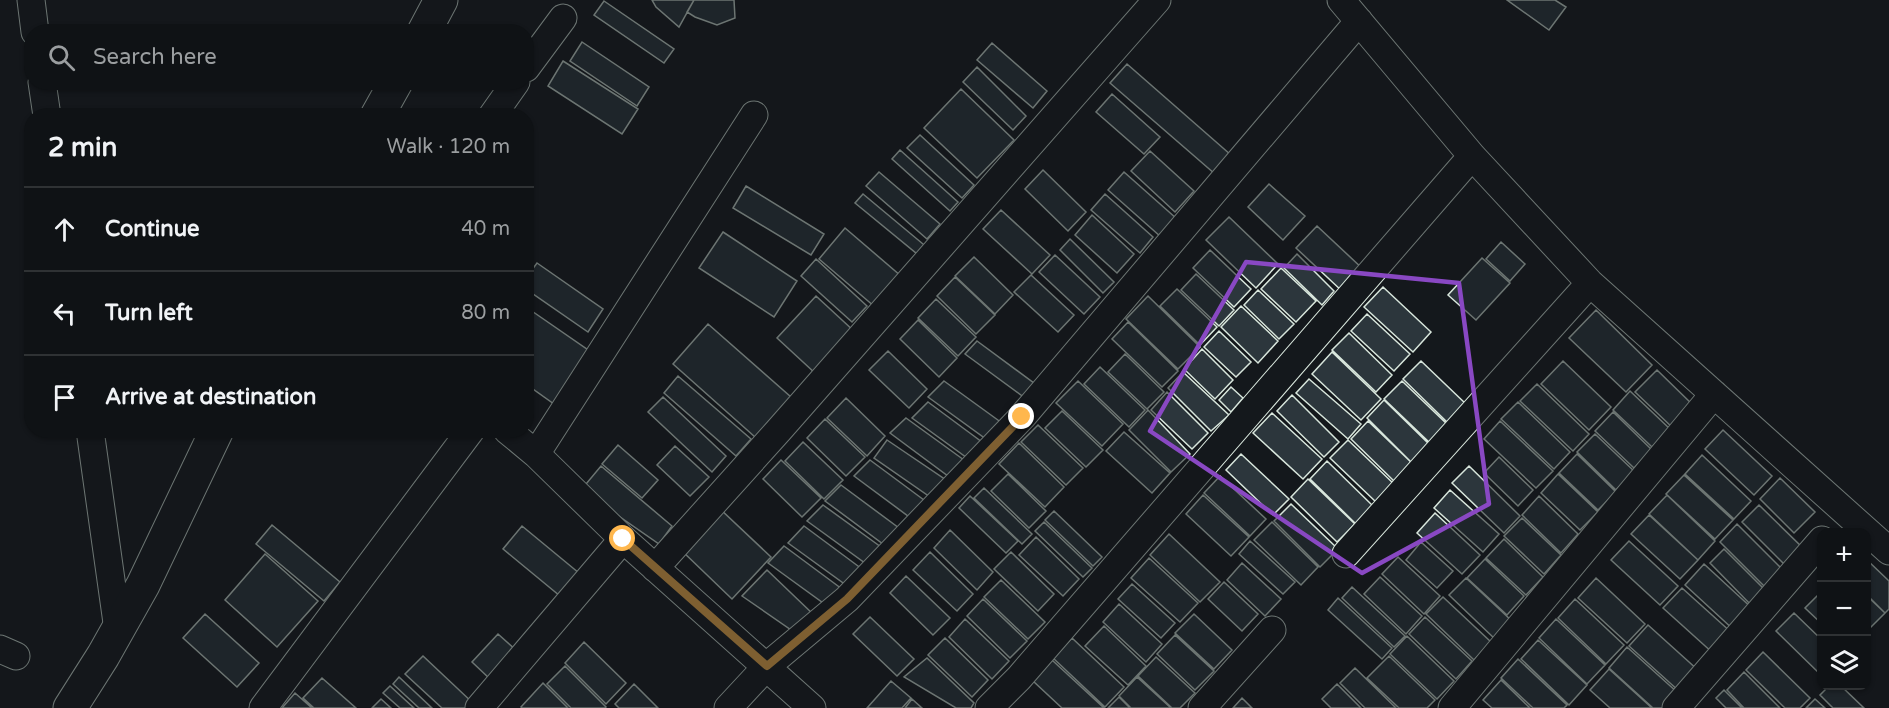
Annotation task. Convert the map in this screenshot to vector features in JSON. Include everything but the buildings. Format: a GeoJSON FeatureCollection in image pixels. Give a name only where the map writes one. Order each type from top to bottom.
{"type":"FeatureCollection","features":[{"type":"Feature","properties":{"kind":"street"},"geometry":{"type":"LineString","coordinates":[[31,0],[34,24]]}},
{"type":"Feature","properties":{"kind":"street"},"geometry":{"type":"LineString","coordinates":[[428,24],[441,0]]}},
{"type":"Feature","properties":{"kind":"street"},"geometry":{"type":"LineString","coordinates":[[655,568],[1157,0]]}},
{"type":"Feature","properties":{"kind":"street"},"geometry":{"type":"LineString","coordinates":[[1341,0],[1472,156],[1590,283],[1889,551]]}},
{"type":"Feature","properties":{"kind":"street"},"geometry":{"type":"LineString","coordinates":[[534,57],[563,18]]}},
{"type":"Feature","properties":{"kind":"street"},"geometry":{"type":"LineString","coordinates":[[728,708],[767,666],[847,599],[1022,417],[1359,21]]}},
{"type":"Feature","properties":{"kind":"street"},"geometry":{"type":"LineString","coordinates":[[43,90],[46,108]]}},
{"type":"Feature","properties":{"kind":"street"},"geometry":{"type":"LineString","coordinates":[[381,108],[392,90]]}},
{"type":"Feature","properties":{"kind":"street"},"geometry":{"type":"LineString","coordinates":[[498,108],[510,90]]}},
{"type":"Feature","properties":{"kind":"street"},"geometry":{"type":"LineString","coordinates":[[536,454],[754,115]]}},
{"type":"Feature","properties":{"kind":"street"},"geometry":{"type":"LineString","coordinates":[[989,708],[1019,678],[1472,156]]}},
{"type":"Feature","properties":{"kind":"street"},"geometry":{"type":"LineString","coordinates":[[1346,554],[1590,283]]}},
{"type":"Feature","properties":{"kind":"street"},"geometry":{"type":"LineString","coordinates":[[1452,708],[1714,394]]}},
{"type":"Feature","properties":{"kind":"street"},"geometry":{"type":"LineString","coordinates":[[91,438],[111,643]]}},
{"type":"Feature","properties":{"kind":"street"},"geometry":{"type":"LineString","coordinates":[[70,708],[111,643],[143,585],[212,438]]}},
{"type":"Feature","properties":{"kind":"street"},"geometry":{"type":"LineString","coordinates":[[263,708],[465,438]]}},
{"type":"Feature","properties":{"kind":"street"},"geometry":{"type":"LineString","coordinates":[[517,438],[623,539],[812,708]]}},
{"type":"Feature","properties":{"kind":"street"},"geometry":{"type":"LineString","coordinates":[[1832,528],[1846,512]]}},
{"type":"Feature","properties":{"kind":"street"},"geometry":{"type":"LineString","coordinates":[[478,708],[623,539]]}},
{"type":"Feature","properties":{"kind":"street"},"geometry":{"type":"LineString","coordinates":[[1676,708],[1817,545]]}},
{"type":"Feature","properties":{"kind":"street"},"geometry":{"type":"LineString","coordinates":[[1202,708],[1272,630]]}},
{"type":"Feature","properties":{"kind":"highlighted area"},"geometry":{"type":"Polygon","coordinates":[[[1246,262],[1459,283],[1489,504],[1362,573],[1150,431],[1246,262]]]}},
{"type":"Feature","properties":{"kind":"route"},"geometry":{"type":"LineString","coordinates":[[623,539],[767,666],[847,599],[1022,417]]}}]}
